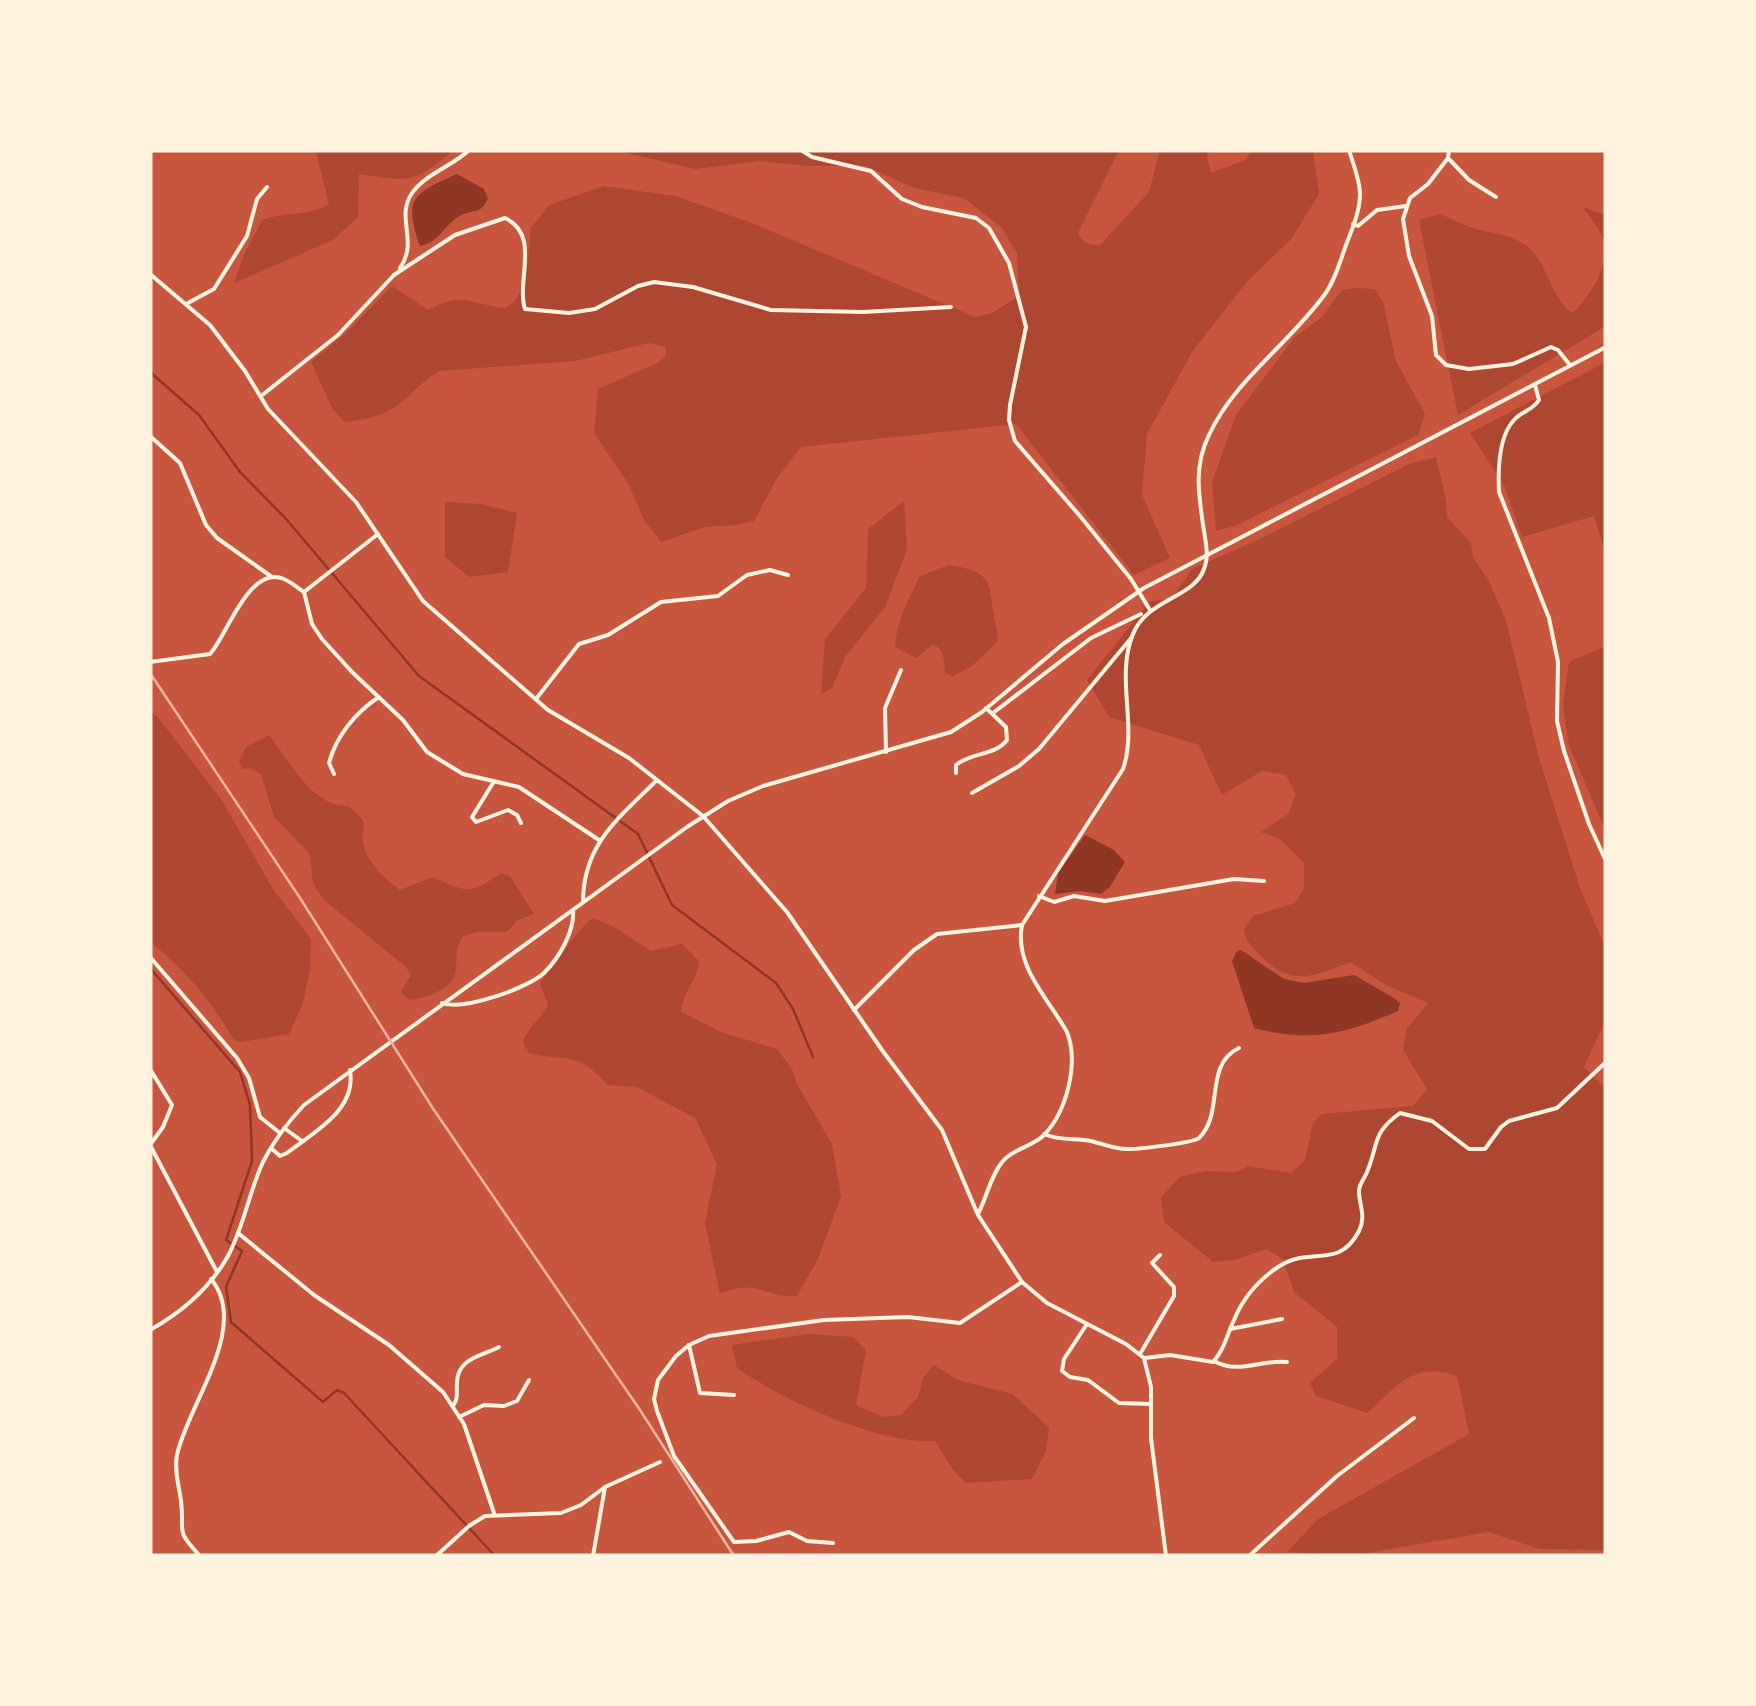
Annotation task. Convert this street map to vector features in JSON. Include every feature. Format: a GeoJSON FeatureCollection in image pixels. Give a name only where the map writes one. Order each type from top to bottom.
{"type":"FeatureCollection","features":[{"type":"Feature","properties":{"kind":"street"},"geometry":{"type":"LineString","coordinates":[[261,396],[338,335],[394,275],[409,252],[406,214],[411,196],[468,150]]}},
{"type":"Feature","properties":{"kind":"street"},"geometry":{"type":"LineString","coordinates":[[801,150],[812,157],[870,171],[902,199],[976,218],[989,228],[1010,263],[1026,327],[1010,406],[1011,433],[1130,578],[1150,610]]}},
{"type":"Feature","properties":{"kind":"street"},"geometry":{"type":"LineString","coordinates":[[972,793],[1019,766],[1039,749],[1132,638],[1144,615],[1199,578],[1207,554],[1197,471],[1207,438],[1224,409],[1329,288],[1353,224],[1360,192],[1349,150]]}},
{"type":"Feature","properties":{"kind":"street"},"geometry":{"type":"LineString","coordinates":[[1449,150],[1448,158],[1428,184],[1415,192],[1403,219],[1408,256],[1432,316],[1436,356],[1443,363],[1469,369],[1513,364],[1551,347],[1570,366]]}},
{"type":"Feature","properties":{"kind":"street"},"geometry":{"type":"LineString","coordinates":[[1448,158],[1468,180],[1496,197]]}},
{"type":"Feature","properties":{"kind":"street"},"geometry":{"type":"LineString","coordinates":[[186,304],[214,289],[247,236],[257,200],[267,187]]}},
{"type":"Feature","properties":{"kind":"street"},"geometry":{"type":"LineString","coordinates":[[1353,224],[1359,226],[1377,210],[1406,206]]}},
{"type":"Feature","properties":{"kind":"street"},"geometry":{"type":"LineString","coordinates":[[394,275],[455,234],[506,218],[518,226],[525,242],[521,294],[526,310],[543,313],[595,308],[654,282],[692,287],[772,310],[863,312],[951,307]]}},
{"type":"Feature","properties":{"kind":"street"},"geometry":{"type":"LineString","coordinates":[[150,274],[224,342],[294,438],[356,502],[424,601],[548,710],[630,758],[703,816],[787,912],[942,1130],[978,1214],[1022,1282],[1047,1303],[1142,1356],[1170,1356],[1244,1367],[1272,1360],[1287,1362]]}},
{"type":"Feature","properties":{"kind":"street"},"geometry":{"type":"LineString","coordinates":[[150,1330],[188,1305],[217,1272],[238,1233],[271,1148],[304,1105],[703,816],[763,786],[951,732],[1104,614],[1207,554],[1606,346]]}},
{"type":"Feature","properties":{"kind":"street"},"geometry":{"type":"LineString","coordinates":[[1535,385],[1539,400],[1531,411],[1514,420],[1502,449],[1500,492],[1549,618],[1558,662],[1557,721],[1564,751],[1588,824],[1606,861]]}},
{"type":"Feature","properties":{"kind":"street"},"geometry":{"type":"LineString","coordinates":[[150,436],[180,464],[216,538],[272,578]]}},
{"type":"Feature","properties":{"kind":"street"},"geometry":{"type":"LineString","coordinates":[[304,592],[378,534]]}},
{"type":"Feature","properties":{"kind":"street"},"geometry":{"type":"LineString","coordinates":[[536,699],[580,644],[608,635],[661,602],[718,596],[747,575],[770,570],[788,575]]}},
{"type":"Feature","properties":{"kind":"street"},"geometry":{"type":"LineString","coordinates":[[150,662],[210,654],[250,590],[280,577],[304,592],[312,624],[322,639],[403,720],[427,752],[463,774],[519,787],[599,840]]}},
{"type":"Feature","properties":{"kind":"street"},"geometry":{"type":"LineString","coordinates":[[992,713],[1090,638],[1136,614],[1144,615]]}},
{"type":"Feature","properties":{"kind":"street"},"geometry":{"type":"LineString","coordinates":[[978,1214],[1004,1159],[1044,1134],[1069,1083],[1071,1042],[1024,960],[1019,938],[1039,896],[1114,786],[1126,762],[1124,690],[1132,638]]}},
{"type":"Feature","properties":{"kind":"street"},"geometry":{"type":"LineString","coordinates":[[886,752],[885,708],[901,670]]}},
{"type":"Feature","properties":{"kind":"street"},"geometry":{"type":"LineString","coordinates":[[334,774],[328,763],[337,742],[362,708],[379,697]]}},
{"type":"Feature","properties":{"kind":"street"},"geometry":{"type":"LineString","coordinates":[[956,773],[956,764],[961,760],[996,750],[1007,740],[1008,730],[986,708]]}},
{"type":"Feature","properties":{"kind":"street"},"geometry":{"type":"LineString","coordinates":[[583,902],[586,870],[599,840],[657,780]]}},
{"type":"Feature","properties":{"kind":"street"},"geometry":{"type":"LineString","coordinates":[[493,783],[472,818],[476,822],[508,810],[520,822]]}},
{"type":"Feature","properties":{"kind":"street"},"geometry":{"type":"LineString","coordinates":[[1039,896],[1054,902],[1074,896],[1105,901],[1222,881],[1264,881]]}},
{"type":"Feature","properties":{"kind":"street"},"geometry":{"type":"LineString","coordinates":[[442,1003],[460,1007],[542,976],[568,935],[573,910]]}},
{"type":"Feature","properties":{"kind":"street"},"geometry":{"type":"LineString","coordinates":[[854,1010],[914,950],[937,934],[1022,925]]}},
{"type":"Feature","properties":{"kind":"street"},"geometry":{"type":"LineString","coordinates":[[150,957],[250,1078],[260,1117],[302,1142]]}},
{"type":"Feature","properties":{"kind":"street"},"geometry":{"type":"LineString","coordinates":[[1044,1134],[1127,1150],[1193,1142],[1204,1131],[1217,1090],[1218,1069],[1226,1056],[1239,1048]]}},
{"type":"Feature","properties":{"kind":"street"},"geometry":{"type":"LineString","coordinates":[[1214,1361],[1244,1300],[1275,1269],[1295,1259],[1339,1254],[1348,1247],[1363,1218],[1358,1189],[1368,1170],[1376,1137],[1387,1122],[1400,1113],[1432,1121],[1469,1149],[1486,1149],[1509,1121],[1557,1108],[1606,1062]]}},
{"type":"Feature","properties":{"kind":"street"},"geometry":{"type":"LineString","coordinates":[[150,1069],[172,1105],[150,1144],[217,1272]]}},
{"type":"Feature","properties":{"kind":"street"},"geometry":{"type":"LineString","coordinates":[[271,1148],[283,1155],[339,1112],[350,1090],[350,1070]]}},
{"type":"Feature","properties":{"kind":"street"},"geometry":{"type":"LineString","coordinates":[[238,1233],[314,1296],[418,1368],[443,1392],[459,1416],[494,1513]]}},
{"type":"Feature","properties":{"kind":"street"},"geometry":{"type":"LineString","coordinates":[[1142,1356],[1174,1296],[1172,1285],[1152,1263],[1160,1255]]}},
{"type":"Feature","properties":{"kind":"street"},"geometry":{"type":"LineString","coordinates":[[200,1556],[180,1533],[176,1467],[222,1332],[220,1295],[211,1279]]}},
{"type":"Feature","properties":{"kind":"street"},"geometry":{"type":"LineString","coordinates":[[833,1543],[807,1541],[788,1532],[734,1542],[674,1456],[654,1399],[658,1380],[689,1345],[709,1336],[824,1320],[908,1317],[960,1323],[1022,1282]]}},
{"type":"Feature","properties":{"kind":"street"},"geometry":{"type":"LineString","coordinates":[[1230,1329],[1282,1320]]}},
{"type":"Feature","properties":{"kind":"street"},"geometry":{"type":"LineString","coordinates":[[1087,1324],[1064,1358],[1062,1370],[1070,1377],[1088,1380],[1118,1403],[1151,1404]]}},
{"type":"Feature","properties":{"kind":"street"},"geometry":{"type":"LineString","coordinates":[[689,1345],[700,1393],[734,1396]]}},
{"type":"Feature","properties":{"kind":"street"},"geometry":{"type":"LineString","coordinates":[[453,1406],[458,1400],[457,1376],[464,1364],[499,1347]]}},
{"type":"Feature","properties":{"kind":"street"},"geometry":{"type":"LineString","coordinates":[[1142,1356],[1149,1370],[1151,1438],[1166,1556]]}},
{"type":"Feature","properties":{"kind":"street"},"geometry":{"type":"LineString","coordinates":[[459,1416],[484,1405],[504,1406],[517,1401],[529,1380]]}},
{"type":"Feature","properties":{"kind":"street"},"geometry":{"type":"LineString","coordinates":[[1249,1556],[1337,1476],[1414,1418]]}},
{"type":"Feature","properties":{"kind":"street"},"geometry":{"type":"LineString","coordinates":[[436,1556],[476,1520],[494,1513],[562,1512],[580,1505],[606,1486],[660,1462]]}},
{"type":"Feature","properties":{"kind":"street"},"geometry":{"type":"LineString","coordinates":[[592,1556],[606,1486]]}},
{"type":"Feature","properties":{"kind":"shaded area"},"geometry":{"type":"Polygon","coordinates":[[[318,150],[450,153],[417,176],[359,174],[358,217],[333,240],[234,283],[262,220],[329,204],[318,150]]]}},
{"type":"Feature","properties":{"kind":"shaded area"},"geometry":{"type":"Polygon","coordinates":[[[614,150],[1119,150],[1078,233],[1084,241],[1096,245],[1149,192],[1160,150],[1210,150],[1207,157],[1211,173],[1245,160],[1252,150],[1313,150],[1319,194],[1291,239],[1246,283],[1192,352],[1147,434],[1142,495],[1170,558],[1134,575],[1016,424],[801,447],[777,478],[754,521],[705,527],[661,542],[594,433],[598,389],[657,363],[666,355],[665,347],[649,343],[575,361],[439,371],[388,412],[345,422],[332,408],[311,362],[392,286],[428,310],[458,300],[506,308],[515,301],[526,280],[531,228],[549,205],[604,186],[675,196],[752,223],[975,317],[992,313],[1019,296],[1017,253],[1002,228],[964,198],[914,188],[866,166],[760,161],[695,169],[614,150]]]}},
{"type":"Feature","properties":{"kind":"shaded area"},"geometry":{"type":"Polygon","coordinates":[[[457,174],[484,189],[488,198],[480,209],[461,215],[433,241],[420,246],[412,217],[416,199],[457,174]]]}},
{"type":"Feature","properties":{"kind":"shaded area"},"geometry":{"type":"Polygon","coordinates":[[[1583,207],[1606,215],[1606,326],[1458,415],[1419,220],[1440,214],[1522,243],[1536,255],[1560,300],[1573,313],[1597,280],[1605,251],[1602,237],[1583,207]]]}},
{"type":"Feature","properties":{"kind":"shaded area"},"geometry":{"type":"Polygon","coordinates":[[[1375,289],[1383,302],[1396,361],[1425,414],[1418,435],[1237,525],[1216,531],[1212,482],[1236,415],[1295,337],[1322,317],[1342,290],[1375,289]]]}},
{"type":"Feature","properties":{"kind":"shaded area"},"geometry":{"type":"Polygon","coordinates":[[[1606,362],[1606,555],[1594,516],[1522,537],[1505,487],[1470,433],[1606,362]]]}},
{"type":"Feature","properties":{"kind":"shaded area"},"geometry":{"type":"Polygon","coordinates":[[[1436,457],[1447,517],[1471,543],[1473,558],[1488,579],[1506,620],[1539,758],[1580,888],[1606,949],[1606,1019],[1584,1067],[1606,1089],[1606,1550],[1539,1549],[1489,1532],[1349,1556],[1287,1552],[1318,1519],[1469,1434],[1457,1376],[1442,1372],[1417,1374],[1397,1385],[1367,1413],[1316,1396],[1310,1383],[1337,1359],[1337,1327],[1294,1292],[1283,1259],[1266,1249],[1235,1260],[1213,1262],[1164,1222],[1161,1197],[1180,1177],[1206,1171],[1236,1172],[1248,1166],[1291,1173],[1305,1160],[1313,1123],[1322,1114],[1413,1106],[1427,1089],[1403,1050],[1406,1030],[1428,1003],[1386,985],[1350,962],[1303,976],[1282,972],[1261,956],[1247,940],[1244,929],[1253,916],[1295,903],[1304,888],[1304,863],[1280,839],[1261,832],[1288,814],[1296,795],[1286,775],[1262,771],[1222,795],[1199,745],[1109,717],[1087,680],[1150,601],[1172,599],[1192,569],[1409,464],[1436,457]]]}},
{"type":"Feature","properties":{"kind":"shaded area"},"geometry":{"type":"Polygon","coordinates":[[[904,501],[907,549],[885,607],[845,657],[832,688],[821,694],[825,639],[866,588],[868,529],[904,501]]]}},
{"type":"Feature","properties":{"kind":"shaded area"},"geometry":{"type":"Polygon","coordinates":[[[445,502],[481,504],[517,513],[508,572],[469,577],[445,557],[445,502]]]}},
{"type":"Feature","properties":{"kind":"shaded area"},"geometry":{"type":"Polygon","coordinates":[[[949,565],[974,571],[988,584],[998,641],[972,666],[953,676],[945,673],[943,656],[936,646],[916,658],[895,647],[900,620],[920,576],[949,565]]]}},
{"type":"Feature","properties":{"kind":"shaded area"},"geometry":{"type":"Polygon","coordinates":[[[1606,646],[1606,832],[1569,745],[1563,705],[1569,662],[1606,646]]]}},
{"type":"Feature","properties":{"kind":"shaded area"},"geometry":{"type":"Polygon","coordinates":[[[150,712],[221,799],[273,889],[311,939],[310,970],[302,1006],[289,1034],[234,1040],[197,987],[150,942],[150,712]]]}},
{"type":"Feature","properties":{"kind":"shaded area"},"geometry":{"type":"Polygon","coordinates":[[[269,735],[312,790],[323,799],[348,806],[361,818],[364,847],[370,860],[400,890],[433,877],[461,888],[474,888],[501,873],[510,876],[534,914],[518,920],[507,932],[463,936],[451,982],[431,995],[409,1000],[401,992],[411,975],[406,967],[324,900],[313,883],[310,854],[274,817],[261,774],[243,769],[239,761],[246,747],[269,735]]]}},
{"type":"Feature","properties":{"kind":"shaded area"},"geometry":{"type":"Polygon","coordinates":[[[1085,835],[1114,850],[1125,862],[1101,894],[1055,894],[1058,873],[1085,835]]]}},
{"type":"Feature","properties":{"kind":"shaded area"},"geometry":{"type":"Polygon","coordinates":[[[593,918],[651,951],[682,944],[699,961],[681,1012],[721,1032],[777,1049],[792,1069],[832,1144],[841,1196],[818,1259],[797,1296],[753,1288],[720,1294],[705,1223],[717,1164],[695,1118],[637,1087],[608,1085],[580,1062],[529,1053],[523,1042],[548,1005],[540,983],[593,918]]]}},
{"type":"Feature","properties":{"kind":"shaded area"},"geometry":{"type":"Polygon","coordinates":[[[1241,950],[1284,979],[1304,983],[1354,975],[1394,998],[1400,1003],[1398,1011],[1328,1034],[1294,1035],[1254,1028],[1232,961],[1241,950]]]}},
{"type":"Feature","properties":{"kind":"shaded area"},"geometry":{"type":"Polygon","coordinates":[[[808,1334],[853,1337],[866,1350],[856,1405],[883,1417],[901,1415],[918,1397],[923,1378],[934,1365],[958,1380],[1013,1394],[1049,1428],[1046,1451],[1032,1479],[966,1483],[935,1441],[887,1435],[832,1418],[737,1368],[732,1345],[808,1334]]]}},
{"type":"Feature","properties":{"kind":"waterway"},"geometry":{"type":"LineString","coordinates":[[150,372],[199,415],[240,472],[287,520],[419,676],[638,834],[672,905],[776,983],[793,1009],[813,1057]]}},
{"type":"Feature","properties":{"kind":"waterway"},"geometry":{"type":"LineString","coordinates":[[150,968],[240,1072],[250,1105],[252,1161],[226,1240],[242,1251],[226,1287],[231,1322],[323,1402],[337,1390],[344,1393],[495,1556]]}},
{"type":"Feature","properties":{"kind":"railway"},"geometry":{"type":"LineString","coordinates":[[150,673],[300,898],[434,1110],[640,1410],[734,1556]]}}]}
